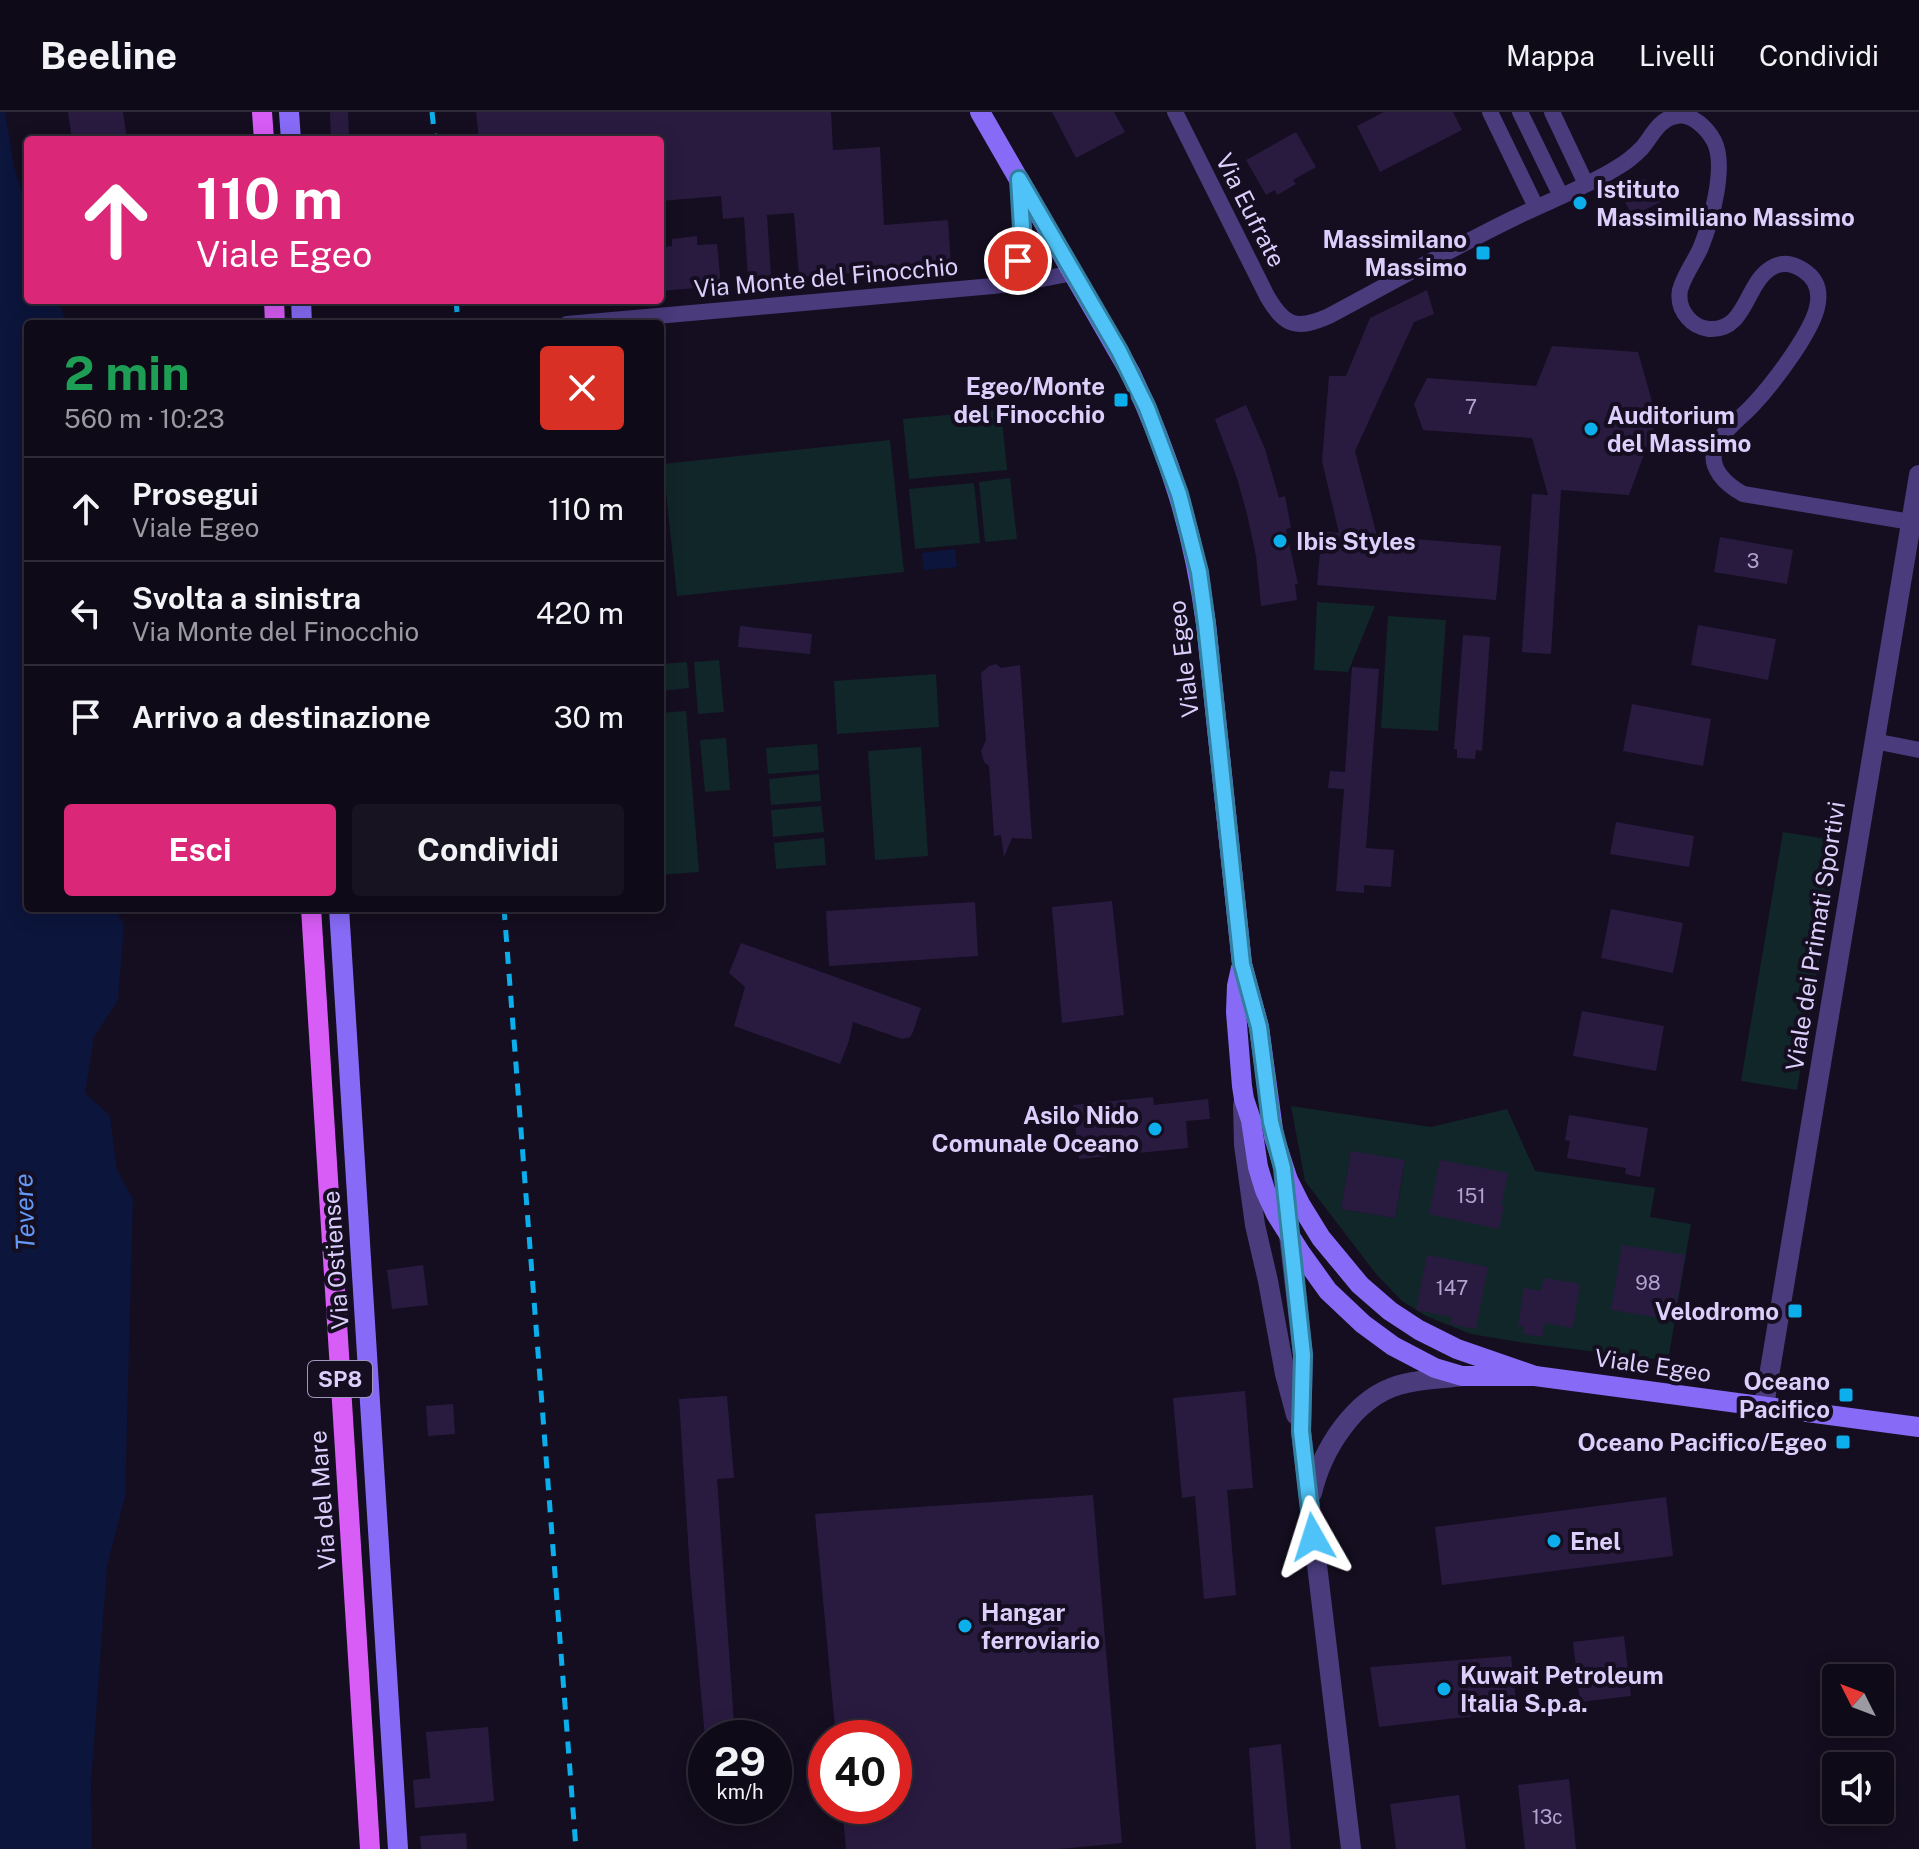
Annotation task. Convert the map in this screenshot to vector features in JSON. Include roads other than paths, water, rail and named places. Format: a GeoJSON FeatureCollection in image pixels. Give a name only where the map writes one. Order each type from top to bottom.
{"type":"FeatureCollection","features":[{"type":"Feature","properties":{"kind":"main road"},"geometry":{"type":"LineString","coordinates":[[262,112],[264,136]]}},
{"type":"Feature","properties":{"kind":"main road"},"geometry":{"type":"LineString","coordinates":[[289,112],[291,136]]}},
{"type":"Feature","properties":{"kind":"main road","name":"Viale Egeo"},"geometry":{"type":"LineString","coordinates":[[980,112],[1119,351],[1147,408],[1175,482],[1190,533],[1206,624],[1242,964],[1259,1027],[1271,1122],[1283,1168],[1321,1238],[1370,1295],[1408,1324],[1470,1354],[1535,1376]]}},
{"type":"Feature","properties":{"kind":"main road","name":"Via del Mare"},"geometry":{"type":"LineString","coordinates":[[311,912],[370,1849]]}},
{"type":"Feature","properties":{"kind":"main road","name":"Via Ostiense"},"geometry":{"type":"LineString","coordinates":[[339,912],[398,1849]]}},
{"type":"Feature","properties":{"kind":"main road","name":"Viale Egeo"},"geometry":{"type":"LineString","coordinates":[[1242,964],[1236,1012],[1244,1099],[1262,1182],[1289,1235],[1328,1291],[1363,1324],[1393,1346],[1415,1359],[1462,1376],[1535,1376],[1919,1427]]}},
{"type":"Feature","properties":{"kind":"street","name":"Via Eufrate"},"geometry":{"type":"LineString","coordinates":[[1175,112],[1267,296],[1280,316],[1291,323],[1305,325],[1329,316],[1536,207]]}},
{"type":"Feature","properties":{"kind":"street"},"geometry":{"type":"LineString","coordinates":[[1490,112],[1536,207],[1617,168],[1634,156],[1667,119],[1685,116],[1705,128],[1717,147],[1719,160],[1707,230],[1681,286],[1679,300],[1687,317],[1694,324],[1706,328],[1731,323],[1761,276],[1780,264],[1791,264],[1807,272],[1816,284],[1819,295],[1814,317],[1788,361],[1769,387],[1717,443],[1713,457],[1717,470],[1729,485],[1743,494],[1911,522]]}},
{"type":"Feature","properties":{"kind":"street"},"geometry":{"type":"LineString","coordinates":[[1520,112],[1561,196]]}},
{"type":"Feature","properties":{"kind":"street"},"geometry":{"type":"LineString","coordinates":[[1552,112],[1586,184]]}},
{"type":"Feature","properties":{"kind":"street","name":"Via Monte del Finocchio"},"geometry":{"type":"LineString","coordinates":[[993,286],[1008,276],[1019,257],[1022,228],[1019,179]]}},
{"type":"Feature","properties":{"kind":"street","name":"Via Monte del Finocchio"},"geometry":{"type":"LineString","coordinates":[[612,320],[993,286],[1073,273]]}},
{"type":"Feature","properties":{"kind":"street","name":"Viale dei Primati Sportivi"},"geometry":{"type":"LineString","coordinates":[[1764,1406],[1919,475]]}},
{"type":"Feature","properties":{"kind":"street"},"geometry":{"type":"LineString","coordinates":[[1874,741],[1919,750]]}},
{"type":"Feature","properties":{"kind":"street"},"geometry":{"type":"LineString","coordinates":[[1244,1099],[1242,1126],[1255,1225],[1285,1374],[1301,1431]]}},
{"type":"Feature","properties":{"kind":"street","name":"Viale Egeo"},"geometry":{"type":"LineString","coordinates":[[1283,1168],[1289,1235]]}},
{"type":"Feature","properties":{"kind":"street"},"geometry":{"type":"LineString","coordinates":[[1268,1281],[1274,1250],[1279,1242],[1289,1235],[1321,1238]]}},
{"type":"Feature","properties":{"kind":"street"},"geometry":{"type":"LineString","coordinates":[[1289,1235],[1303,1355],[1301,1431],[1351,1849]]}},
{"type":"Feature","properties":{"kind":"street"},"geometry":{"type":"LineString","coordinates":[[1309,1505],[1319,1470],[1332,1442],[1368,1402],[1400,1385],[1462,1376]]}},
{"type":"Feature","properties":{"kind":"water","name":"Tevere"},"geometry":{"type":"Polygon","coordinates":[[[0,112],[5,112],[14,166],[24,200],[24,304],[60,304],[66,320],[24,320],[24,912],[117,912],[124,925],[118,1000],[94,1037],[85,1093],[110,1116],[117,1170],[133,1199],[125,1497],[107,1566],[91,1783],[92,1849],[0,1849],[0,112]]]}},
{"type":"Feature","properties":{"kind":"water"},"geometry":{"type":"Polygon","coordinates":[[[955,549],[957,567],[924,570],[922,553],[955,549]]]}},
{"type":"Feature","properties":{"kind":"railway"},"geometry":{"type":"LineString","coordinates":[[432,112],[435,136]]}},
{"type":"Feature","properties":{"kind":"railway"},"geometry":{"type":"LineString","coordinates":[[456,304],[458,320]]}},
{"type":"Feature","properties":{"kind":"railway"},"geometry":{"type":"LineString","coordinates":[[504,912],[576,1849]]}},
{"type":"Feature","properties":{"kind":"place","name":"Istituto Massimiliano Massimo"},"geometry":{"type":"Point","coordinates":[1580,203]}},
{"type":"Feature","properties":{"kind":"place","name":"Massimilano Massimo"},"geometry":{"type":"Point","coordinates":[1483,253]}},
{"type":"Feature","properties":{"kind":"place","name":"Egeo/Monte del Finocchio"},"geometry":{"type":"Point","coordinates":[1121,400]}},
{"type":"Feature","properties":{"kind":"place","name":"Auditorium del Massimo"},"geometry":{"type":"Point","coordinates":[1591,429]}},
{"type":"Feature","properties":{"kind":"place","name":"Ibis Styles"},"geometry":{"type":"Point","coordinates":[1280,541]}},
{"type":"Feature","properties":{"kind":"place","name":"Asilo Nido Comunale Oceano"},"geometry":{"type":"Point","coordinates":[1155,1129]}},
{"type":"Feature","properties":{"kind":"place","name":"Velodromo"},"geometry":{"type":"Point","coordinates":[1795,1311]}},
{"type":"Feature","properties":{"kind":"place","name":"Oceano Pacifico"},"geometry":{"type":"Point","coordinates":[1846,1395]}},
{"type":"Feature","properties":{"kind":"place","name":"Oceano Pacifico/Egeo"},"geometry":{"type":"Point","coordinates":[1843,1442]}},
{"type":"Feature","properties":{"kind":"place","name":"Enel"},"geometry":{"type":"Point","coordinates":[1554,1541]}},
{"type":"Feature","properties":{"kind":"place","name":"Hangar ferroviario"},"geometry":{"type":"Point","coordinates":[965,1626]}},
{"type":"Feature","properties":{"kind":"place","name":"Kuwait Petroleum Italia S.p.a."},"geometry":{"type":"Point","coordinates":[1444,1689]}}]}
